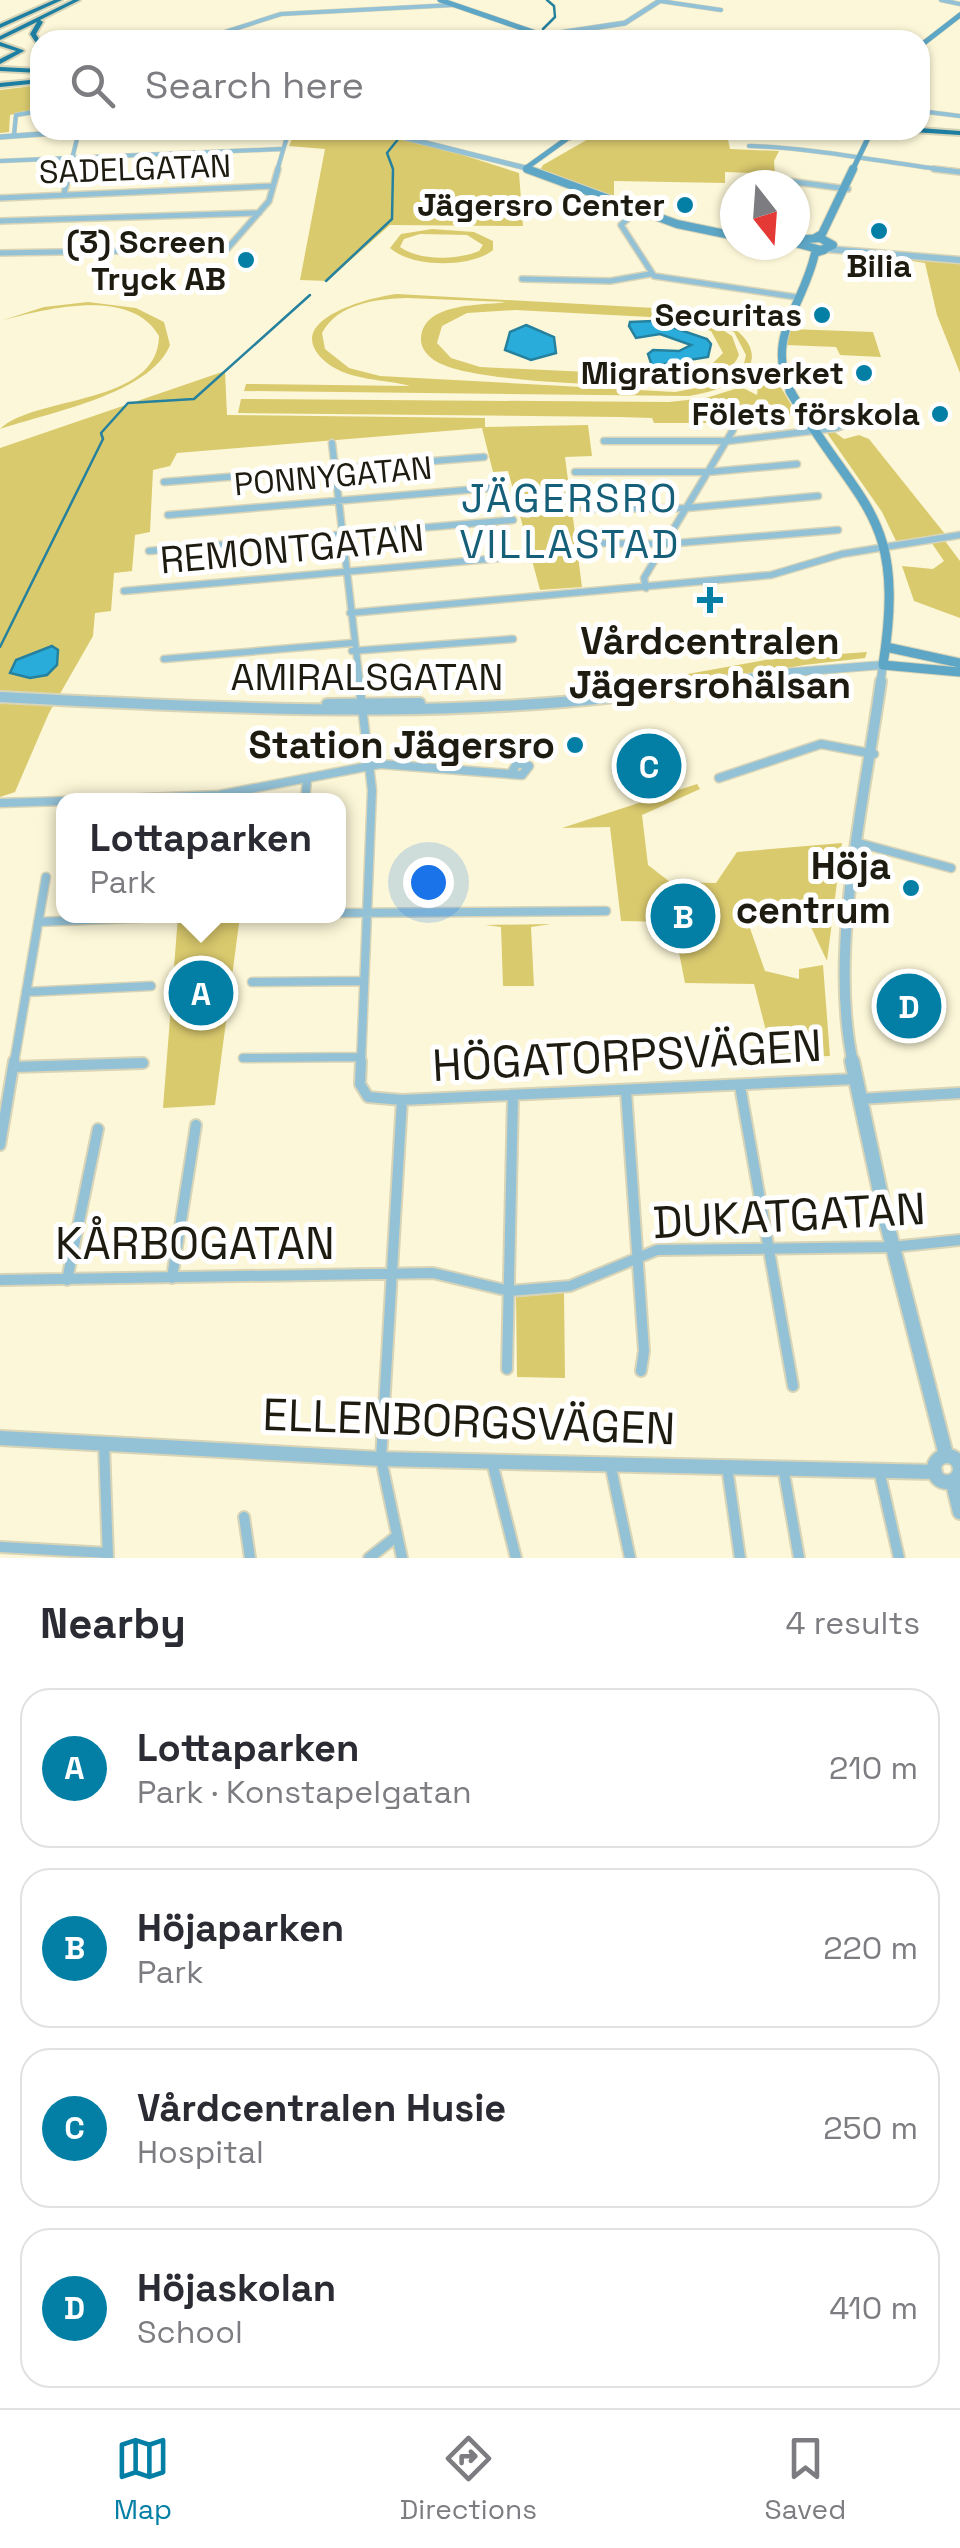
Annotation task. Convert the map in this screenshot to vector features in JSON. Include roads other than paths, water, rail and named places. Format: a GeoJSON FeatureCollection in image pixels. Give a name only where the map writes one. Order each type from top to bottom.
{"type":"FeatureCollection","features":[{"type":"Feature","properties":{"kind":"highway"},"geometry":{"type":"LineString","coordinates":[[0,16],[55,0]]}},
{"type":"Feature","properties":{"kind":"highway"},"geometry":{"type":"LineString","coordinates":[[0,35],[55,0]]}},
{"type":"Feature","properties":{"kind":"highway"},"geometry":{"type":"LineString","coordinates":[[0,35],[73,0]]}},
{"type":"Feature","properties":{"kind":"highway"},"geometry":{"type":"LineString","coordinates":[[0,35],[50,15],[73,0]]}},
{"type":"Feature","properties":{"kind":"highway"},"geometry":{"type":"LineString","coordinates":[[36,30],[50,15]]}},
{"type":"Feature","properties":{"kind":"highway"},"geometry":{"type":"LineString","coordinates":[[0,35],[21,51],[0,67]]}},
{"type":"Feature","properties":{"kind":"highway"},"geometry":{"type":"LineString","coordinates":[[0,67],[30,71]]}},
{"type":"Feature","properties":{"kind":"highway"},"geometry":{"type":"LineString","coordinates":[[0,67],[30,71]]}},
{"type":"Feature","properties":{"kind":"highway"},"geometry":{"type":"LineString","coordinates":[[0,86],[30,76]]}},
{"type":"Feature","properties":{"kind":"highway"},"geometry":{"type":"LineString","coordinates":[[930,129],[960,132]]}},
{"type":"Feature","properties":{"kind":"highway"},"geometry":{"type":"LineString","coordinates":[[930,131],[960,132]]}},
{"type":"Feature","properties":{"kind":"main road"},"geometry":{"type":"LineString","coordinates":[[440,0],[532,30]]}},
{"type":"Feature","properties":{"kind":"main road"},"geometry":{"type":"LineString","coordinates":[[930,38],[960,15]]}},
{"type":"Feature","properties":{"kind":"main road"},"geometry":{"type":"LineString","coordinates":[[566,140],[526,168],[534,175],[637,210],[720,231]]}},
{"type":"Feature","properties":{"kind":"main road"},"geometry":{"type":"LineString","coordinates":[[867,140],[850,175],[827,245],[815,254],[780,334],[780,363],[791,392],[874,510],[889,548],[895,592],[884,663]]}},
{"type":"Feature","properties":{"kind":"main road"},"geometry":{"type":"LineString","coordinates":[[810,242],[822,234],[845,189]]}},
{"type":"Feature","properties":{"kind":"main road"},"geometry":{"type":"LineString","coordinates":[[810,242],[827,245]]}},
{"type":"Feature","properties":{"kind":"main road"},"geometry":{"type":"LineString","coordinates":[[809,260],[809,268]]}},
{"type":"Feature","properties":{"kind":"main road"},"geometry":{"type":"LineString","coordinates":[[886,647],[960,667]]}},
{"type":"Feature","properties":{"kind":"main road","name":"AMIRALSGATAN"},"geometry":{"type":"LineString","coordinates":[[884,663],[960,667]]}},
{"type":"Feature","properties":{"kind":"street"},"geometry":{"type":"LineString","coordinates":[[570,30],[629,22],[660,0],[720,10]]}},
{"type":"Feature","properties":{"kind":"street"},"geometry":{"type":"LineString","coordinates":[[941,0],[960,4]]}},
{"type":"Feature","properties":{"kind":"street"},"geometry":{"type":"LineString","coordinates":[[231,30],[280,14],[452,5]]}},
{"type":"Feature","properties":{"kind":"street"},"geometry":{"type":"LineString","coordinates":[[930,112],[960,116]]}},
{"type":"Feature","properties":{"kind":"street"},"geometry":{"type":"LineString","coordinates":[[14,135],[16,115],[30,113]]}},
{"type":"Feature","properties":{"kind":"street"},"geometry":{"type":"LineString","coordinates":[[0,136],[30,134]]}},
{"type":"Feature","properties":{"kind":"street"},"geometry":{"type":"LineString","coordinates":[[64,194],[77,140]]}},
{"type":"Feature","properties":{"kind":"street"},"geometry":{"type":"LineString","coordinates":[[0,253],[211,250],[233,246],[259,213],[273,186],[285,140]]}},
{"type":"Feature","properties":{"kind":"street"},"geometry":{"type":"LineString","coordinates":[[429,140],[508,166],[526,168]]}},
{"type":"Feature","properties":{"kind":"street"},"geometry":{"type":"LineString","coordinates":[[748,146],[807,148],[858,160],[960,172]]}},
{"type":"Feature","properties":{"kind":"street"},"geometry":{"type":"LineString","coordinates":[[0,161],[281,149]]}},
{"type":"Feature","properties":{"kind":"street"},"geometry":{"type":"LineString","coordinates":[[810,184],[845,189]]}},
{"type":"Feature","properties":{"kind":"street","name":"SADELGATAN"},"geometry":{"type":"LineString","coordinates":[[0,198],[273,186]]}},
{"type":"Feature","properties":{"kind":"street"},"geometry":{"type":"LineString","coordinates":[[637,210],[621,225],[650,274]]}},
{"type":"Feature","properties":{"kind":"street"},"geometry":{"type":"LineString","coordinates":[[0,221],[259,213]]}},
{"type":"Feature","properties":{"kind":"street"},"geometry":{"type":"LineString","coordinates":[[827,245],[960,260]]}},
{"type":"Feature","properties":{"kind":"street"},"geometry":{"type":"LineString","coordinates":[[522,279],[610,281],[650,274],[666,280],[796,298]]}},
{"type":"Feature","properties":{"kind":"street"},"geometry":{"type":"LineString","coordinates":[[604,441],[728,441],[864,418],[912,420]]}},
{"type":"Feature","properties":{"kind":"street"},"geometry":{"type":"LineString","coordinates":[[646,588],[644,578],[733,430]]}},
{"type":"Feature","properties":{"kind":"street"},"geometry":{"type":"LineString","coordinates":[[332,443],[372,810],[359,1057],[364,1093],[373,1099],[402,1100],[381,1460],[402,1558]]}},
{"type":"Feature","properties":{"kind":"street"},"geometry":{"type":"LineString","coordinates":[[164,482],[484,457]]}},
{"type":"Feature","properties":{"kind":"street"},"geometry":{"type":"LineString","coordinates":[[574,472],[708,472],[797,464]]}},
{"type":"Feature","properties":{"kind":"street","name":"PONNYGATAN"},"geometry":{"type":"LineString","coordinates":[[168,515],[502,487]]}},
{"type":"Feature","properties":{"kind":"street"},"geometry":{"type":"LineString","coordinates":[[584,509],[688,508],[818,496]]}},
{"type":"Feature","properties":{"kind":"street"},"geometry":{"type":"LineString","coordinates":[[149,551],[513,520]]}},
{"type":"Feature","properties":{"kind":"street"},"geometry":{"type":"LineString","coordinates":[[590,544],[665,544],[838,530]]}},
{"type":"Feature","properties":{"kind":"street"},"geometry":{"type":"LineString","coordinates":[[350,614],[784,574],[842,554],[960,535]]}},
{"type":"Feature","properties":{"kind":"street","name":"REMONTGATAN"},"geometry":{"type":"LineString","coordinates":[[124,591],[525,556]]}},
{"type":"Feature","properties":{"kind":"street"},"geometry":{"type":"LineString","coordinates":[[164,660],[513,640]]}},
{"type":"Feature","properties":{"kind":"street"},"geometry":{"type":"LineString","coordinates":[[884,663],[859,843],[844,992],[855,1080],[892,1246],[946,1456],[957,1474],[960,1512]]}},
{"type":"Feature","properties":{"kind":"street","name":"AMIRALSGATAN"},"geometry":{"type":"LineString","coordinates":[[0,698],[206,708],[527,707],[623,700],[768,674],[884,663]]}},
{"type":"Feature","properties":{"kind":"street"},"geometry":{"type":"LineString","coordinates":[[719,778],[821,744],[874,754]]}},
{"type":"Feature","properties":{"kind":"street"},"geometry":{"type":"LineString","coordinates":[[257,793],[368,764],[512,772]]}},
{"type":"Feature","properties":{"kind":"street"},"geometry":{"type":"LineString","coordinates":[[306,793],[307,780]]}},
{"type":"Feature","properties":{"kind":"street"},"geometry":{"type":"LineString","coordinates":[[0,802],[56,801]]}},
{"type":"Feature","properties":{"kind":"street"},"geometry":{"type":"LineString","coordinates":[[859,843],[951,868]]}},
{"type":"Feature","properties":{"kind":"street"},"geometry":{"type":"LineString","coordinates":[[0,1146],[46,877]]}},
{"type":"Feature","properties":{"kind":"street"},"geometry":{"type":"LineString","coordinates":[[346,913],[606,911]]}},
{"type":"Feature","properties":{"kind":"street"},"geometry":{"type":"LineString","coordinates":[[38,922],[56,921]]}},
{"type":"Feature","properties":{"kind":"street"},"geometry":{"type":"LineString","coordinates":[[252,982],[362,981]]}},
{"type":"Feature","properties":{"kind":"street"},"geometry":{"type":"LineString","coordinates":[[26,992],[150,986]]}},
{"type":"Feature","properties":{"kind":"street"},"geometry":{"type":"LineString","coordinates":[[243,1058],[359,1057]]}},
{"type":"Feature","properties":{"kind":"street"},"geometry":{"type":"LineString","coordinates":[[14,1067],[143,1063]]}},
{"type":"Feature","properties":{"kind":"street","name":"HÖGATORPSVÄGEN"},"geometry":{"type":"LineString","coordinates":[[402,1100],[855,1080]]}},
{"type":"Feature","properties":{"kind":"street"},"geometry":{"type":"LineString","coordinates":[[740,1086],[793,1386]]}},
{"type":"Feature","properties":{"kind":"street"},"geometry":{"type":"LineString","coordinates":[[626,1091],[644,1351],[641,1371]]}},
{"type":"Feature","properties":{"kind":"street"},"geometry":{"type":"LineString","coordinates":[[860,1099],[960,1093]]}},
{"type":"Feature","properties":{"kind":"street"},"geometry":{"type":"LineString","coordinates":[[507,1369],[513,1097]]}},
{"type":"Feature","properties":{"kind":"street"},"geometry":{"type":"LineString","coordinates":[[172,1278],[196,1125]]}},
{"type":"Feature","properties":{"kind":"street"},"geometry":{"type":"LineString","coordinates":[[67,1280],[98,1130]]}},
{"type":"Feature","properties":{"kind":"street","name":"DUKATGATAN"},"geometry":{"type":"LineString","coordinates":[[390,1277],[433,1272],[509,1291],[570,1286],[657,1250],[892,1246],[960,1240]]}},
{"type":"Feature","properties":{"kind":"street","name":"KÅRBOGATAN"},"geometry":{"type":"LineString","coordinates":[[0,1280],[390,1277]]}},
{"type":"Feature","properties":{"kind":"street","name":"ELLENBORGSVÄGEN"},"geometry":{"type":"LineString","coordinates":[[0,1438],[381,1460],[935,1472]]}},
{"type":"Feature","properties":{"kind":"street"},"geometry":{"type":"LineString","coordinates":[[0,1547],[108,1556],[102,1480],[104,1445]]}},
{"type":"Feature","properties":{"kind":"street"},"geometry":{"type":"LineString","coordinates":[[946,1456],[937,1458],[935,1472],[943,1481],[957,1474]]}},
{"type":"Feature","properties":{"kind":"street"},"geometry":{"type":"LineString","coordinates":[[492,1462],[516,1558]]}},
{"type":"Feature","properties":{"kind":"street"},"geometry":{"type":"LineString","coordinates":[[610,1463],[630,1558]]}},
{"type":"Feature","properties":{"kind":"street"},"geometry":{"type":"LineString","coordinates":[[727,1467],[740,1558]]}},
{"type":"Feature","properties":{"kind":"street"},"geometry":{"type":"LineString","coordinates":[[783,1467],[798,1558]]}},
{"type":"Feature","properties":{"kind":"street"},"geometry":{"type":"LineString","coordinates":[[879,1470],[900,1558]]}},
{"type":"Feature","properties":{"kind":"street"},"geometry":{"type":"LineString","coordinates":[[244,1516],[250,1558]]}},
{"type":"Feature","properties":{"kind":"street"},"geometry":{"type":"LineString","coordinates":[[369,1558],[397,1536]]}},
{"type":"Feature","properties":{"kind":"water"},"geometry":{"type":"Polygon","coordinates":[[[654,321],[707,339],[711,344],[708,357],[652,366],[648,354],[653,350],[679,351],[691,345],[660,334],[636,338],[629,326],[630,322],[654,321]]]}},
{"type":"Feature","properties":{"kind":"water"},"geometry":{"type":"Polygon","coordinates":[[[526,325],[554,337],[556,353],[531,360],[505,350],[510,332],[526,325]]]}},
{"type":"Feature","properties":{"kind":"water"},"geometry":{"type":"Polygon","coordinates":[[[52,646],[58,650],[57,665],[47,675],[30,678],[10,673],[16,660],[52,646]]]}},
{"type":"Feature","properties":{"kind":"waterway"},"geometry":{"type":"LineString","coordinates":[[543,29],[555,17],[554,6],[547,0]]}},
{"type":"Feature","properties":{"kind":"waterway"},"geometry":{"type":"LineString","coordinates":[[326,281],[392,219],[393,169],[387,153],[397,140]]}},
{"type":"Feature","properties":{"kind":"waterway"},"geometry":{"type":"LineString","coordinates":[[0,647],[103,439],[101,433],[128,403],[194,399],[310,295]]}},
{"type":"Feature","properties":{"kind":"place","name":"Jägersro Center"},"geometry":{"type":"Point","coordinates":[685,205]}},
{"type":"Feature","properties":{"kind":"place","name":"Bilia"},"geometry":{"type":"Point","coordinates":[879,231]}},
{"type":"Feature","properties":{"kind":"place","name":"(3) Screen Tryck AB"},"geometry":{"type":"Point","coordinates":[246,260]}},
{"type":"Feature","properties":{"kind":"place","name":"Securitas"},"geometry":{"type":"Point","coordinates":[822,315]}},
{"type":"Feature","properties":{"kind":"place","name":"Migrationsverket"},"geometry":{"type":"Point","coordinates":[864,373]}},
{"type":"Feature","properties":{"kind":"place","name":"Fölets förskola"},"geometry":{"type":"Point","coordinates":[940,414]}},
{"type":"Feature","properties":{"kind":"place","name":"Vårdcentralen Jägersrohälsan"},"geometry":{"type":"Point","coordinates":[710,600]}},
{"type":"Feature","properties":{"kind":"place","name":"Station Jägersro"},"geometry":{"type":"Point","coordinates":[575,745]}},
{"type":"Feature","properties":{"kind":"place","name":"Vårdcentralen Husie"},"geometry":{"type":"Point","coordinates":[649,766]}},
{"type":"Feature","properties":{"kind":"place","name":"Höja centrum"},"geometry":{"type":"Point","coordinates":[911,888]}},
{"type":"Feature","properties":{"kind":"place","name":"Höjaparken"},"geometry":{"type":"Point","coordinates":[683,916]}},
{"type":"Feature","properties":{"kind":"place","name":"Lottaparken"},"geometry":{"type":"Point","coordinates":[201,993]}},
{"type":"Feature","properties":{"kind":"place","name":"Höjaskolan"},"geometry":{"type":"Point","coordinates":[909,1006]}},
{"type":"Feature","properties":{"kind":"district","name":"JÄGERSRO VILLASTAD"},"geometry":{"type":"Point","coordinates":[570,521]}}]}
